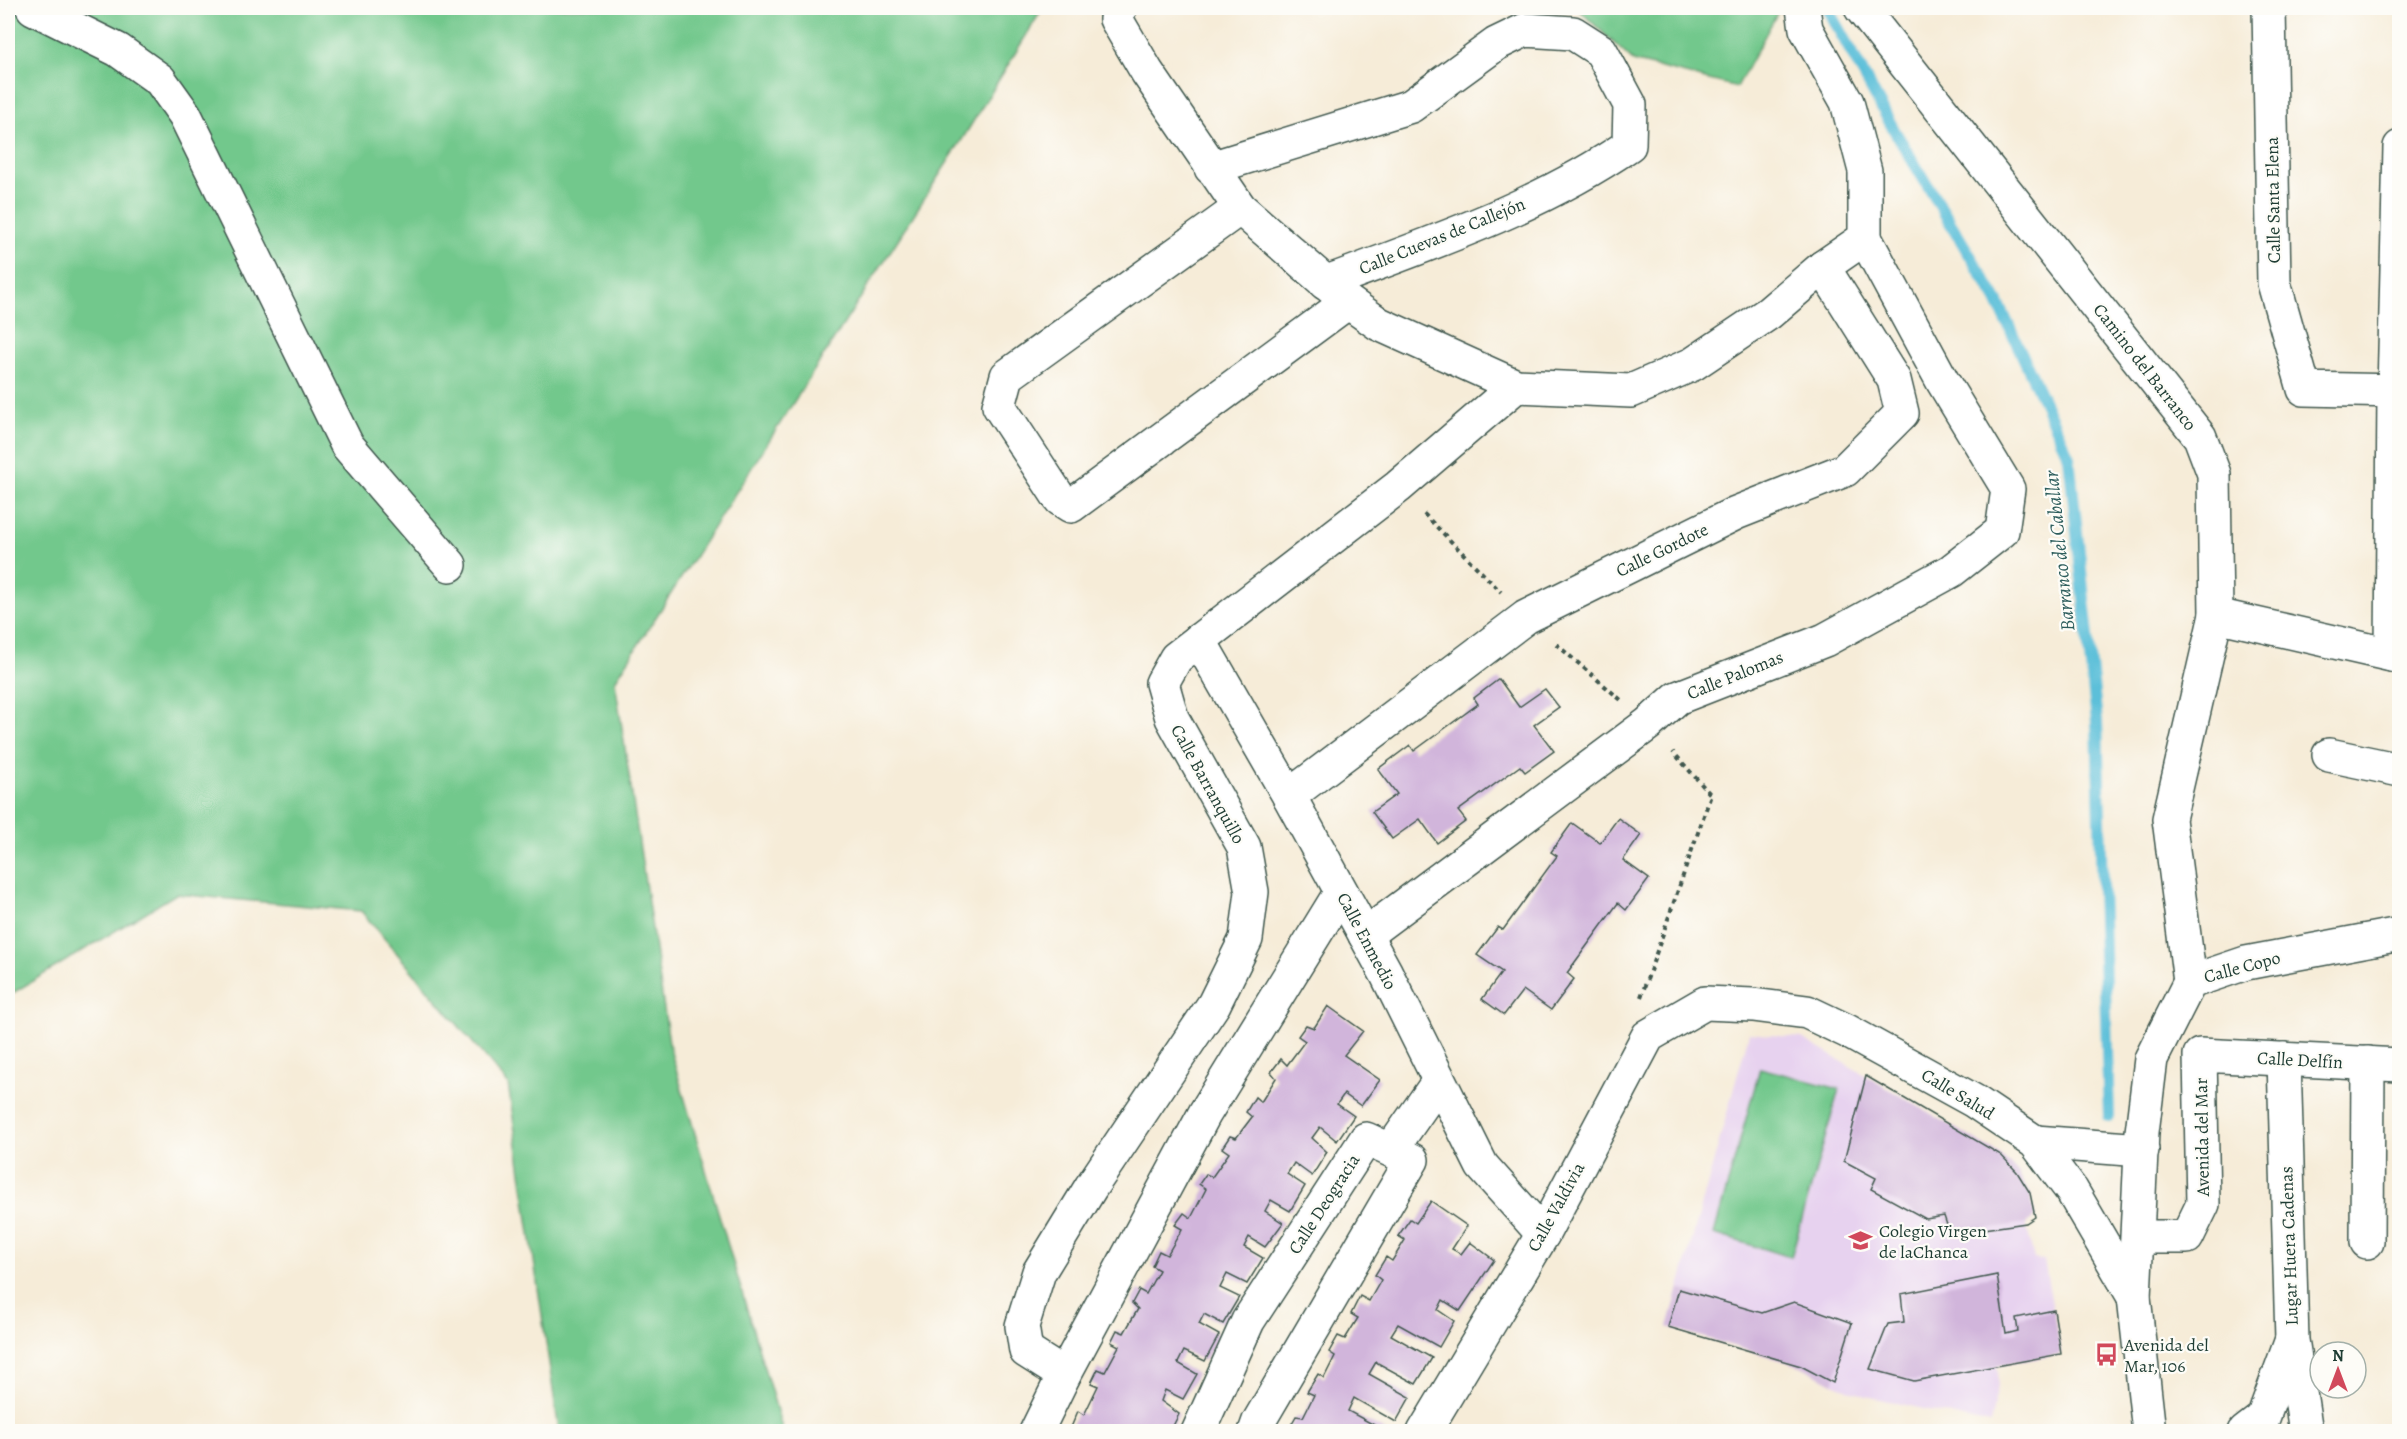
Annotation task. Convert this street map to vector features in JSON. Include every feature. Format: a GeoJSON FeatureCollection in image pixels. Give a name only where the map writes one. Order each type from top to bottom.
{"type":"FeatureCollection","features":[{"type":"Feature","properties":{"kind":"street"},"geometry":{"type":"LineString","coordinates":[[33,8],[118,50],[160,80],[184,115],[347,445],[450,565]]}},
{"type":"Feature","properties":{"kind":"street"},"geometry":{"type":"LineString","coordinates":[[1120,8],[1116,19],[1147,72],[1240,208],[1337,292],[1379,324],[1516,386],[1631,391],[1693,364],[1769,313],[1823,267],[1865,238],[1865,171],[1847,102],[1806,29],[1803,8]]}},
{"type":"Feature","properties":{"kind":"street","name":"Camino del Barranco"},"geometry":{"type":"LineString","coordinates":[[1861,8],[2200,436],[2214,474],[2216,615],[2169,819],[2190,982]]}},
{"type":"Feature","properties":{"kind":"street","name":"Calle Santa Elena"},"geometry":{"type":"LineString","coordinates":[[2270,8],[2274,282],[2304,389],[2397,391]]}},
{"type":"Feature","properties":{"kind":"street","name":"Calle Cuevas de Callejón"},"geometry":{"type":"LineString","coordinates":[[1211,168],[1411,106],[1496,44],[1525,30],[1573,33],[1601,51],[1630,105],[1629,145],[1600,165],[1337,292]]}},
{"type":"Feature","properties":{"kind":"street"},"geometry":{"type":"LineString","coordinates":[[2216,615],[2396,656],[2400,147]]}},
{"type":"Feature","properties":{"kind":"street"},"geometry":{"type":"LineString","coordinates":[[1240,208],[1007,376],[999,406],[1060,499],[1071,506],[1337,292]]}},
{"type":"Feature","properties":{"kind":"street","name":"Calle Palomas"},"geometry":{"type":"LineString","coordinates":[[1365,935],[1648,724],[1677,698],[1825,640],[1951,571],[2002,531],[2008,489],[1943,382],[1865,238]]}},
{"type":"Feature","properties":{"kind":"street","name":"Calle Gordote"},"geometry":{"type":"LineString","coordinates":[[1288,796],[1526,617],[1736,513],[1845,470],[1902,413],[1894,380],[1823,267]]}},
{"type":"Feature","properties":{"kind":"street","name":"Calle Barranquillo"},"geometry":{"type":"LineString","coordinates":[[1064,1375],[1026,1351],[1022,1326],[1039,1272],[1091,1187],[1214,1004],[1246,939],[1252,892],[1244,847],[1172,718],[1162,683],[1176,658],[1398,488],[1516,386]]}},
{"type":"Feature","properties":{"kind":"street","name":"Calle Enmedio"},"geometry":{"type":"LineString","coordinates":[[1199,640],[1365,935],[1482,1166],[1543,1234]]}},
{"type":"Feature","properties":{"kind":"street"},"geometry":{"type":"LineString","coordinates":[[2329,755],[2400,770]]}},
{"type":"Feature","properties":{"kind":"street"},"geometry":{"type":"LineString","coordinates":[[1036,1431],[1205,1113],[1341,892]]}},
{"type":"Feature","properties":{"kind":"street","name":"Calle Copo"},"geometry":{"type":"LineString","coordinates":[[2134,1297],[2142,1150],[2151,1059],[2190,982],[2246,963],[2400,934]]}},
{"type":"Feature","properties":{"kind":"street","name":"Calle Salud"},"geometry":{"type":"LineString","coordinates":[[1705,1003],[1753,1005],[1808,1012],[1974,1101],[2035,1142],[2072,1191],[2134,1297]]}},
{"type":"Feature","properties":{"kind":"street","name":"Calle Valdivia"},"geometry":{"type":"LineString","coordinates":[[1424,1431],[1543,1234],[1648,1036],[1705,1003]]}},
{"type":"Feature","properties":{"kind":"street","name":"Calle Delfín"},"geometry":{"type":"LineString","coordinates":[[2200,1055],[2384,1064]]}},
{"type":"Feature","properties":{"kind":"street","name":"Avenida del Mar"},"geometry":{"type":"LineString","coordinates":[[2138,1237],[2187,1237],[2203,1204],[2200,1055]]}},
{"type":"Feature","properties":{"kind":"street","name":"Lugar Huera Cadenas"},"geometry":{"type":"LineString","coordinates":[[2284,1059],[2292,1340],[2306,1431]]}},
{"type":"Feature","properties":{"kind":"street"},"geometry":{"type":"LineString","coordinates":[[2367,1242],[2384,1064]]}},
{"type":"Feature","properties":{"kind":"street"},"geometry":{"type":"LineString","coordinates":[[1391,1150],[1439,1081]]}},
{"type":"Feature","properties":{"kind":"street","name":"Calle Deogracia"},"geometry":{"type":"LineString","coordinates":[[1198,1431],[1248,1321],[1366,1139],[1412,1160],[1255,1431]]}},
{"type":"Feature","properties":{"kind":"street"},"geometry":{"type":"LineString","coordinates":[[2035,1142],[2142,1150]]}},
{"type":"Feature","properties":{"kind":"street"},"geometry":{"type":"LineString","coordinates":[[2134,1297],[2149,1431]]}},
{"type":"Feature","properties":{"kind":"street"},"geometry":{"type":"LineString","coordinates":[[2245,1431],[2263,1418],[2292,1340]]}},
{"type":"Feature","properties":{"kind":"path"},"geometry":{"type":"LineString","coordinates":[[1638,1004],[1712,795],[1648,724]]}},
{"type":"Feature","properties":{"kind":"shaded area","name":"Colegio Virgen de laChanca"},"geometry":{"type":"Polygon","coordinates":[[[1749,1033],[1802,1038],[2001,1155],[2017,1172],[2030,1193],[2035,1217],[2026,1223],[2034,1259],[2044,1260],[2061,1354],[1997,1366],[1999,1381],[1990,1424],[1866,1396],[1833,1383],[1801,1366],[1668,1327],[1749,1033]]]}},
{"type":"Feature","properties":{"kind":"green space"},"geometry":{"type":"Polygon","coordinates":[[[8,8],[1043,8],[963,138],[615,681],[670,1049],[783,1431],[559,1431],[508,1084],[361,911],[176,894],[8,996],[8,8]]]}},
{"type":"Feature","properties":{"kind":"green space"},"geometry":{"type":"Polygon","coordinates":[[[1577,8],[1780,8],[1737,87],[1633,61],[1577,8]]]}},
{"type":"Feature","properties":{"kind":"green space"},"geometry":{"type":"Polygon","coordinates":[[[1760,1068],[1839,1089],[1791,1257],[1714,1234],[1760,1068]]]}},
{"type":"Feature","properties":{"kind":"building"},"geometry":{"type":"Polygon","coordinates":[[[1499,679],[1519,707],[1545,689],[1559,707],[1534,725],[1554,751],[1525,772],[1520,766],[1458,811],[1466,821],[1437,843],[1420,819],[1392,839],[1372,812],[1397,794],[1378,769],[1410,745],[1414,751],[1478,704],[1474,698],[1499,679]]]}},
{"type":"Feature","properties":{"kind":"building"},"geometry":{"type":"Polygon","coordinates":[[[1618,818],[1641,835],[1623,860],[1649,879],[1626,910],[1618,903],[1567,973],[1574,979],[1551,1010],[1523,990],[1504,1015],[1482,999],[1502,972],[1477,955],[1498,927],[1503,930],[1557,856],[1551,852],[1572,823],[1600,843],[1618,818]]]}},
{"type":"Feature","properties":{"kind":"building"},"geometry":{"type":"Polygon","coordinates":[[[1328,1006],[1363,1031],[1344,1055],[1380,1080],[1361,1106],[1344,1094],[1337,1104],[1354,1116],[1337,1141],[1320,1127],[1312,1138],[1327,1152],[1312,1176],[1294,1163],[1287,1174],[1305,1186],[1290,1211],[1271,1200],[1265,1211],[1283,1223],[1265,1247],[1249,1237],[1244,1247],[1263,1258],[1247,1284],[1227,1274],[1220,1288],[1239,1297],[1223,1324],[1204,1314],[1199,1324],[1219,1335],[1205,1361],[1184,1351],[1178,1363],[1197,1374],[1183,1399],[1165,1390],[1161,1401],[1179,1414],[1170,1432],[1069,1432],[1078,1411],[1084,1415],[1098,1386],[1091,1383],[1098,1369],[1105,1372],[1119,1346],[1111,1342],[1117,1330],[1124,1333],[1138,1309],[1132,1303],[1139,1290],[1146,1294],[1159,1270],[1152,1266],[1159,1251],[1167,1255],[1182,1229],[1175,1225],[1184,1213],[1191,1218],[1206,1189],[1199,1184],[1206,1174],[1212,1177],[1229,1153],[1222,1148],[1230,1136],[1236,1138],[1252,1117],[1246,1112],[1255,1097],[1261,1102],[1276,1078],[1271,1072],[1281,1059],[1287,1065],[1305,1041],[1298,1036],[1306,1025],[1314,1028],[1328,1006]]]}},
{"type":"Feature","properties":{"kind":"building"},"geometry":{"type":"Polygon","coordinates":[[[1866,1076],[2001,1155],[2017,1172],[2030,1193],[2035,1217],[2026,1223],[1950,1234],[1944,1216],[1926,1219],[1871,1189],[1876,1178],[1844,1161],[1866,1076]]]}},
{"type":"Feature","properties":{"kind":"building"},"geometry":{"type":"Polygon","coordinates":[[[1431,1201],[1467,1226],[1452,1249],[1461,1254],[1470,1242],[1494,1260],[1460,1311],[1443,1300],[1438,1310],[1454,1321],[1439,1347],[1398,1324],[1391,1335],[1432,1358],[1416,1384],[1376,1362],[1369,1374],[1410,1397],[1396,1422],[1354,1398],[1348,1411],[1387,1432],[1287,1432],[1296,1416],[1303,1417],[1314,1395],[1307,1392],[1318,1374],[1324,1378],[1335,1356],[1329,1352],[1338,1336],[1345,1339],[1358,1318],[1351,1314],[1360,1296],[1369,1301],[1381,1280],[1375,1275],[1386,1257],[1392,1261],[1405,1240],[1398,1236],[1410,1219],[1416,1223],[1431,1201]]]}},
{"type":"Feature","properties":{"kind":"building"},"geometry":{"type":"Polygon","coordinates":[[[1997,1275],[2006,1334],[2018,1331],[2016,1318],[2054,1310],[2061,1354],[1914,1381],[1870,1369],[1888,1324],[1904,1322],[1901,1294],[1997,1275]]]}},
{"type":"Feature","properties":{"kind":"building"},"geometry":{"type":"Polygon","coordinates":[[[1679,1289],[1762,1313],[1794,1302],[1852,1323],[1833,1383],[1801,1366],[1668,1327],[1679,1289]]]}},
{"type":"Feature","properties":{"kind":"waterway","name":"Barranco del Caballar"},"geometry":{"type":"LineString","coordinates":[[1827,8],[1894,130],[1997,300],[2069,457],[2097,722],[2109,1116]]}},
{"type":"Feature","properties":{"kind":"place","name":"Colegio Virgen de laChanca"},"geometry":{"type":"Point","coordinates":[1861,1241]}},
{"type":"Feature","properties":{"kind":"place","name":"Avenida del Mar, 106"},"geometry":{"type":"Point","coordinates":[2106,1355]}}]}
